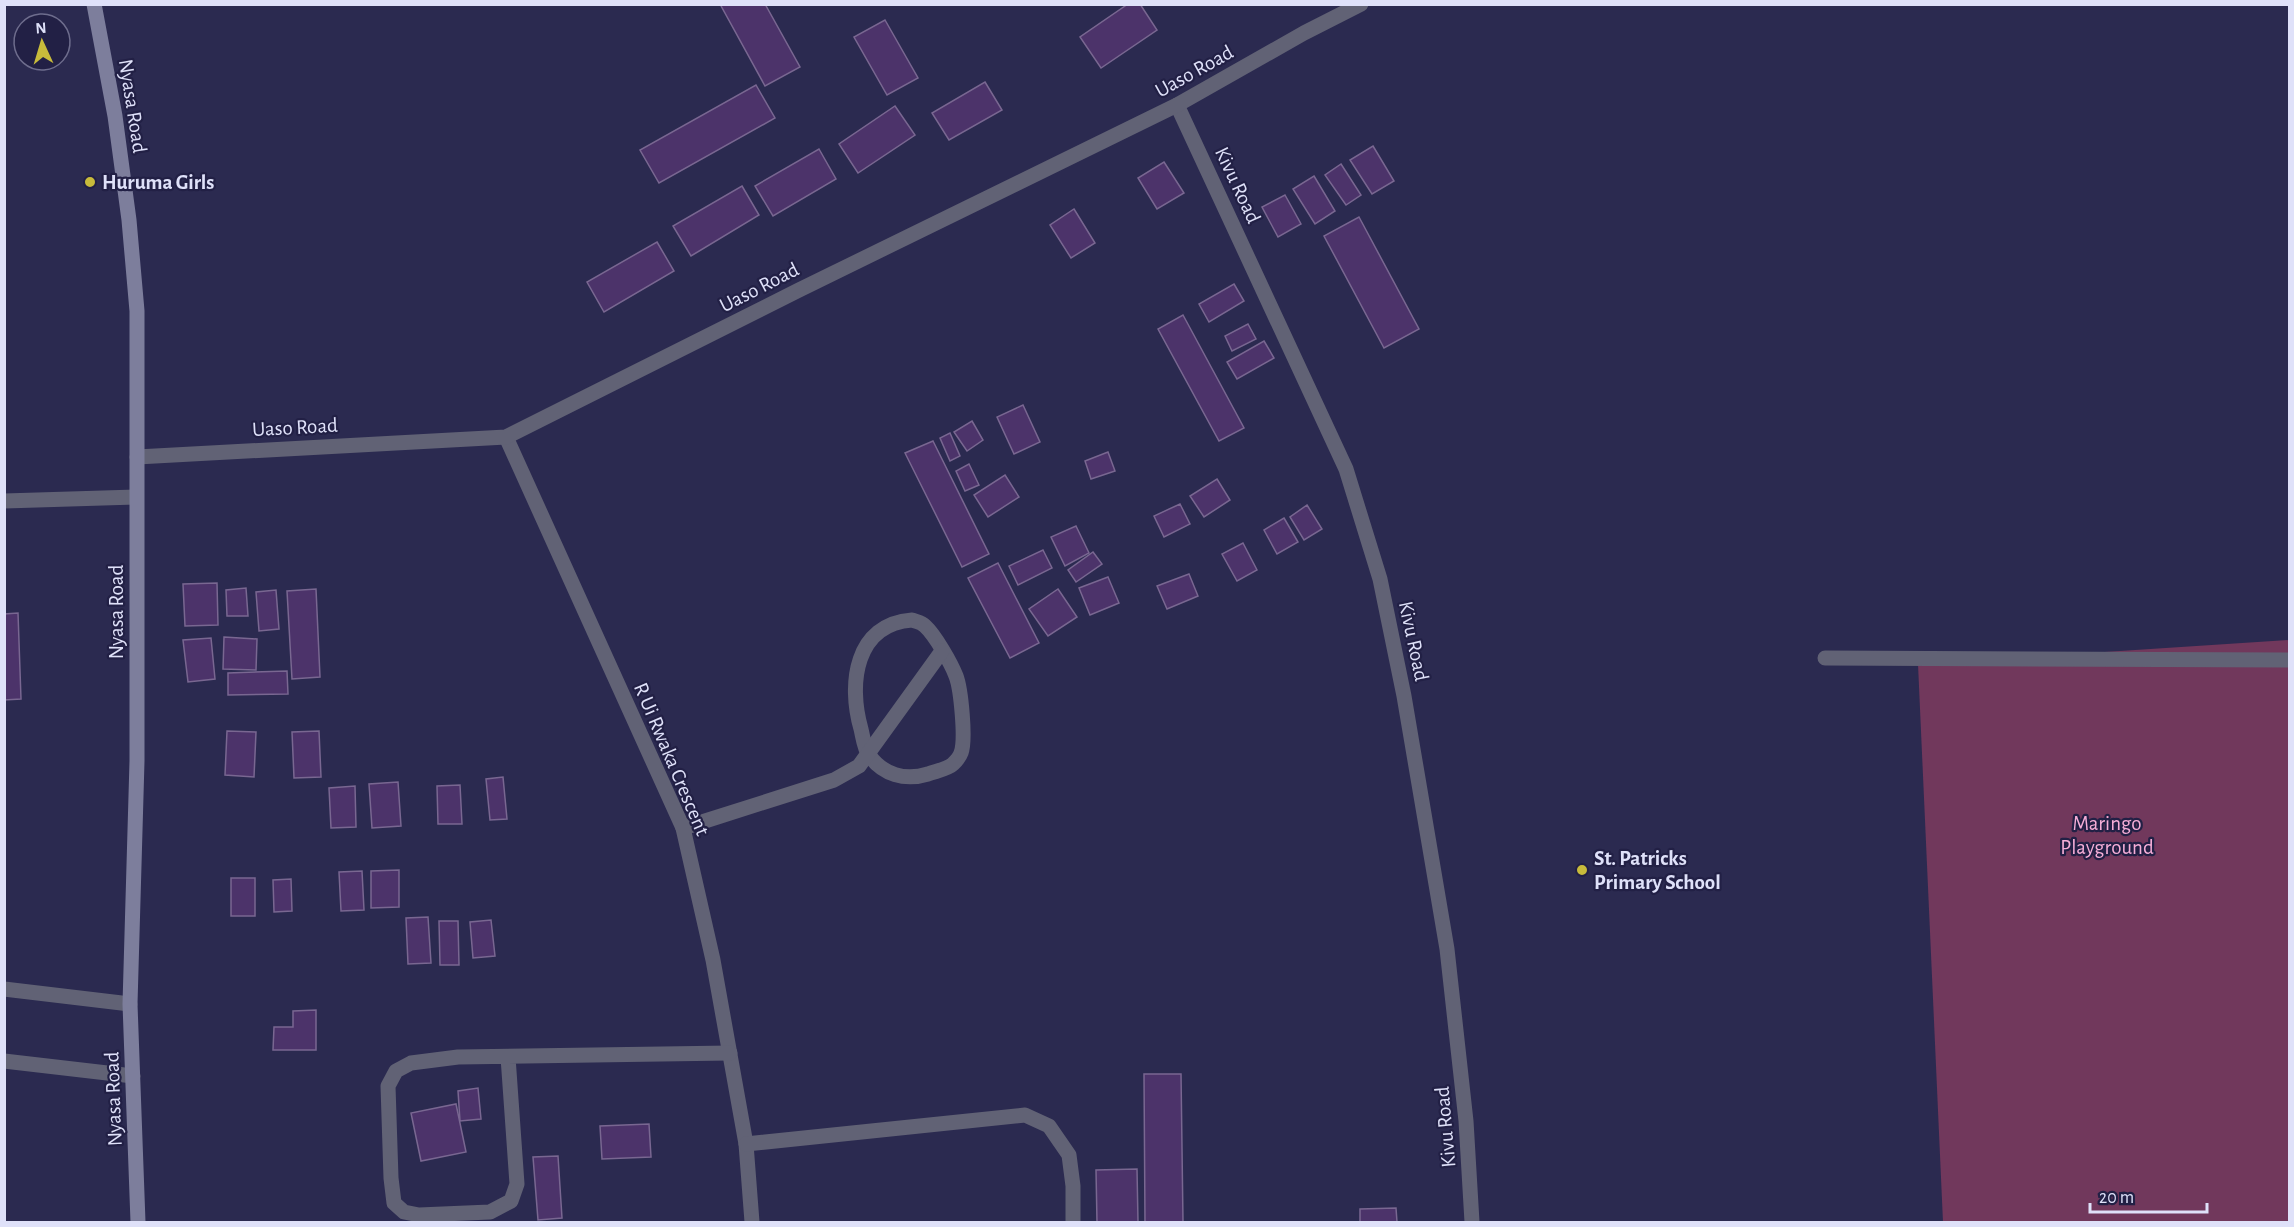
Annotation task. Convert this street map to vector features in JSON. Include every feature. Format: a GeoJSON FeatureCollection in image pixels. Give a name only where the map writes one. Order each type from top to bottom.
{"type":"FeatureCollection","features":[{"type":"Feature","properties":{"kind":"street","name":"Nyasa Road"},"geometry":{"type":"LineString","coordinates":[[94,4],[115,116],[129,220],[137,311],[137,761],[130,1004],[138,1222]]}},
{"type":"Feature","properties":{"kind":"street","name":"Uaso Road"},"geometry":{"type":"LineString","coordinates":[[137,457],[506,437],[799,290],[1177,105],[1360,4]]}},
{"type":"Feature","properties":{"kind":"street","name":"Kivu Road"},"geometry":{"type":"LineString","coordinates":[[1177,105],[1346,469],[1380,579],[1406,708],[1447,949],[1466,1120],[1472,1222]]}},
{"type":"Feature","properties":{"kind":"street","name":"R Ui Rwaka Crescent"},"geometry":{"type":"LineString","coordinates":[[506,437],[683,828],[713,960],[746,1144],[752,1222]]}},
{"type":"Feature","properties":{"kind":"street"},"geometry":{"type":"LineString","coordinates":[[4,501],[136,497]]}},
{"type":"Feature","properties":{"kind":"street"},"geometry":{"type":"LineString","coordinates":[[912,620],[927,627],[942,651],[956,676],[959,690],[963,732],[962,752],[952,765],[916,778],[886,772],[868,754],[855,700],[857,664],[866,644],[892,624],[912,620]]}},
{"type":"Feature","properties":{"kind":"street"},"geometry":{"type":"LineString","coordinates":[[683,828],[834,780],[859,766],[942,651]]}},
{"type":"Feature","properties":{"kind":"street"},"geometry":{"type":"LineString","coordinates":[[1825,658],[2289,660]]}},
{"type":"Feature","properties":{"kind":"street"},"geometry":{"type":"LineString","coordinates":[[4,989],[130,1004]]}},
{"type":"Feature","properties":{"kind":"street"},"geometry":{"type":"LineString","coordinates":[[508,1057],[517,1184],[511,1201],[490,1212],[419,1215],[404,1212],[394,1203],[387,1086],[396,1071],[411,1063],[458,1057],[730,1053]]}},
{"type":"Feature","properties":{"kind":"street"},"geometry":{"type":"LineString","coordinates":[[4,1061],[133,1076]]}},
{"type":"Feature","properties":{"kind":"street"},"geometry":{"type":"LineString","coordinates":[[746,1144],[1025,1115],[1049,1126],[1069,1155],[1073,1186],[1073,1222]]}},
{"type":"Feature","properties":{"kind":"green space","name":"Maringo Playground"},"geometry":{"type":"Polygon","coordinates":[[[2289,640],[2289,1222],[1943,1222],[1918,664],[2289,640]]]}},
{"type":"Feature","properties":{"kind":"building"},"geometry":{"type":"Polygon","coordinates":[[[720,4],[765,4],[800,67],[765,86],[720,4]]]}},
{"type":"Feature","properties":{"kind":"building"},"geometry":{"type":"Polygon","coordinates":[[[1128,4],[1140,4],[1157,30],[1101,68],[1080,37],[1128,4]]]}},
{"type":"Feature","properties":{"kind":"building"},"geometry":{"type":"Polygon","coordinates":[[[885,20],[918,78],[887,95],[854,37],[885,20]]]}},
{"type":"Feature","properties":{"kind":"building"},"geometry":{"type":"Polygon","coordinates":[[[985,82],[1002,110],[949,140],[932,113],[985,82]]]}},
{"type":"Feature","properties":{"kind":"building"},"geometry":{"type":"Polygon","coordinates":[[[756,85],[775,118],[659,183],[640,150],[756,85]]]}},
{"type":"Feature","properties":{"kind":"building"},"geometry":{"type":"Polygon","coordinates":[[[895,106],[915,135],[858,173],[839,144],[895,106]]]}},
{"type":"Feature","properties":{"kind":"building"},"geometry":{"type":"Polygon","coordinates":[[[1373,146],[1394,181],[1372,194],[1350,160],[1373,146]]]}},
{"type":"Feature","properties":{"kind":"building"},"geometry":{"type":"Polygon","coordinates":[[[819,149],[836,179],[773,216],[755,186],[819,149]]]}},
{"type":"Feature","properties":{"kind":"building"},"geometry":{"type":"Polygon","coordinates":[[[1164,162],[1184,193],[1157,209],[1138,178],[1164,162]]]}},
{"type":"Feature","properties":{"kind":"building"},"geometry":{"type":"Polygon","coordinates":[[[1341,164],[1361,195],[1346,205],[1325,175],[1341,164]]]}},
{"type":"Feature","properties":{"kind":"building"},"geometry":{"type":"Polygon","coordinates":[[[1314,176],[1335,211],[1315,224],[1293,189],[1314,176]]]}},
{"type":"Feature","properties":{"kind":"building"},"geometry":{"type":"Polygon","coordinates":[[[742,186],[759,215],[691,256],[673,226],[742,186]]]}},
{"type":"Feature","properties":{"kind":"building"},"geometry":{"type":"Polygon","coordinates":[[[1285,195],[1301,224],[1278,237],[1262,207],[1285,195]]]}},
{"type":"Feature","properties":{"kind":"building"},"geometry":{"type":"Polygon","coordinates":[[[1074,209],[1095,243],[1071,258],[1050,225],[1074,209]]]}},
{"type":"Feature","properties":{"kind":"building"},"geometry":{"type":"Polygon","coordinates":[[[1359,217],[1419,329],[1384,348],[1324,236],[1359,217]]]}},
{"type":"Feature","properties":{"kind":"building"},"geometry":{"type":"Polygon","coordinates":[[[657,242],[674,271],[604,312],[587,282],[657,242]]]}},
{"type":"Feature","properties":{"kind":"building"},"geometry":{"type":"Polygon","coordinates":[[[1234,284],[1244,301],[1209,322],[1199,304],[1234,284]]]}},
{"type":"Feature","properties":{"kind":"building"},"geometry":{"type":"Polygon","coordinates":[[[1183,315],[1244,428],[1219,441],[1158,329],[1183,315]]]}},
{"type":"Feature","properties":{"kind":"building"},"geometry":{"type":"Polygon","coordinates":[[[1248,324],[1256,339],[1232,351],[1225,336],[1248,324]]]}},
{"type":"Feature","properties":{"kind":"building"},"geometry":{"type":"Polygon","coordinates":[[[1264,341],[1274,358],[1237,379],[1227,362],[1264,341]]]}},
{"type":"Feature","properties":{"kind":"building"},"geometry":{"type":"Polygon","coordinates":[[[1023,405],[1040,442],[1014,454],[997,417],[1023,405]]]}},
{"type":"Feature","properties":{"kind":"building"},"geometry":{"type":"Polygon","coordinates":[[[972,421],[983,440],[967,451],[954,432],[972,421]]]}},
{"type":"Feature","properties":{"kind":"building"},"geometry":{"type":"Polygon","coordinates":[[[950,433],[960,456],[950,461],[940,438],[950,433]]]}},
{"type":"Feature","properties":{"kind":"building"},"geometry":{"type":"Polygon","coordinates":[[[933,441],[989,554],[962,567],[905,453],[933,441]]]}},
{"type":"Feature","properties":{"kind":"building"},"geometry":{"type":"Polygon","coordinates":[[[1108,452],[1115,471],[1091,479],[1085,461],[1108,452]]]}},
{"type":"Feature","properties":{"kind":"building"},"geometry":{"type":"Polygon","coordinates":[[[969,464],[979,485],[965,491],[956,471],[969,464]]]}},
{"type":"Feature","properties":{"kind":"building"},"geometry":{"type":"Polygon","coordinates":[[[1005,475],[1019,497],[988,517],[974,495],[1005,475]]]}},
{"type":"Feature","properties":{"kind":"building"},"geometry":{"type":"Polygon","coordinates":[[[1217,479],[1230,500],[1204,517],[1190,496],[1217,479]]]}},
{"type":"Feature","properties":{"kind":"building"},"geometry":{"type":"Polygon","coordinates":[[[1180,504],[1190,524],[1164,537],[1154,516],[1180,504]]]}},
{"type":"Feature","properties":{"kind":"building"},"geometry":{"type":"Polygon","coordinates":[[[1307,505],[1322,529],[1304,540],[1290,517],[1307,505]]]}},
{"type":"Feature","properties":{"kind":"building"},"geometry":{"type":"Polygon","coordinates":[[[1284,518],[1298,542],[1277,554],[1264,530],[1284,518]]]}},
{"type":"Feature","properties":{"kind":"building"},"geometry":{"type":"Polygon","coordinates":[[[1076,526],[1089,553],[1065,566],[1051,537],[1076,526]]]}},
{"type":"Feature","properties":{"kind":"building"},"geometry":{"type":"Polygon","coordinates":[[[1243,543],[1257,570],[1237,581],[1222,554],[1243,543]]]}},
{"type":"Feature","properties":{"kind":"building"},"geometry":{"type":"Polygon","coordinates":[[[1043,550],[1052,568],[1018,585],[1009,566],[1043,550]]]}},
{"type":"Feature","properties":{"kind":"building"},"geometry":{"type":"Polygon","coordinates":[[[1093,552],[1102,564],[1076,582],[1068,570],[1093,552]]]}},
{"type":"Feature","properties":{"kind":"building"},"geometry":{"type":"Polygon","coordinates":[[[998,563],[1039,643],[1010,658],[968,578],[998,563]]]}},
{"type":"Feature","properties":{"kind":"building"},"geometry":{"type":"Polygon","coordinates":[[[1189,574],[1198,596],[1167,609],[1157,586],[1189,574]]]}},
{"type":"Feature","properties":{"kind":"building"},"geometry":{"type":"Polygon","coordinates":[[[1108,577],[1119,603],[1090,615],[1079,588],[1108,577]]]}},
{"type":"Feature","properties":{"kind":"building"},"geometry":{"type":"Polygon","coordinates":[[[217,583],[218,625],[185,626],[183,584],[217,583]]]}},
{"type":"Feature","properties":{"kind":"building"},"geometry":{"type":"Polygon","coordinates":[[[246,588],[248,616],[227,616],[226,590],[246,588]]]}},
{"type":"Feature","properties":{"kind":"building"},"geometry":{"type":"Polygon","coordinates":[[[316,589],[320,677],[292,679],[287,591],[316,589]]]}},
{"type":"Feature","properties":{"kind":"building"},"geometry":{"type":"Polygon","coordinates":[[[1058,589],[1077,617],[1048,636],[1029,609],[1058,589]]]}},
{"type":"Feature","properties":{"kind":"building"},"geometry":{"type":"Polygon","coordinates":[[[276,590],[279,629],[259,631],[256,592],[276,590]]]}},
{"type":"Feature","properties":{"kind":"building"},"geometry":{"type":"Polygon","coordinates":[[[18,613],[21,699],[4,700],[4,614],[18,613]]]}},
{"type":"Feature","properties":{"kind":"building"},"geometry":{"type":"Polygon","coordinates":[[[224,637],[257,639],[256,670],[223,669],[224,637]]]}},
{"type":"Feature","properties":{"kind":"building"},"geometry":{"type":"Polygon","coordinates":[[[211,638],[215,679],[188,682],[183,640],[211,638]]]}},
{"type":"Feature","properties":{"kind":"building"},"geometry":{"type":"Polygon","coordinates":[[[287,671],[288,694],[228,695],[228,673],[287,671]]]}},
{"type":"Feature","properties":{"kind":"building"},"geometry":{"type":"Polygon","coordinates":[[[227,731],[256,732],[254,777],[225,775],[227,731]]]}},
{"type":"Feature","properties":{"kind":"building"},"geometry":{"type":"Polygon","coordinates":[[[319,731],[321,777],[294,778],[292,732],[319,731]]]}},
{"type":"Feature","properties":{"kind":"building"},"geometry":{"type":"Polygon","coordinates":[[[503,777],[507,819],[490,820],[486,779],[503,777]]]}},
{"type":"Feature","properties":{"kind":"building"},"geometry":{"type":"Polygon","coordinates":[[[398,782],[401,826],[372,828],[369,784],[398,782]]]}},
{"type":"Feature","properties":{"kind":"building"},"geometry":{"type":"Polygon","coordinates":[[[460,785],[462,824],[438,824],[437,786],[460,785]]]}},
{"type":"Feature","properties":{"kind":"building"},"geometry":{"type":"Polygon","coordinates":[[[355,786],[356,827],[331,828],[329,788],[355,786]]]}},
{"type":"Feature","properties":{"kind":"building"},"geometry":{"type":"Polygon","coordinates":[[[399,870],[399,907],[371,908],[371,871],[399,870]]]}},
{"type":"Feature","properties":{"kind":"building"},"geometry":{"type":"Polygon","coordinates":[[[362,871],[364,910],[341,911],[339,872],[362,871]]]}},
{"type":"Feature","properties":{"kind":"building"},"geometry":{"type":"Polygon","coordinates":[[[231,878],[255,878],[255,916],[231,916],[231,878]]]}},
{"type":"Feature","properties":{"kind":"building"},"geometry":{"type":"Polygon","coordinates":[[[291,879],[292,911],[274,912],[273,880],[291,879]]]}},
{"type":"Feature","properties":{"kind":"building"},"geometry":{"type":"Polygon","coordinates":[[[428,917],[431,963],[408,964],[406,918],[428,917]]]}},
{"type":"Feature","properties":{"kind":"building"},"geometry":{"type":"Polygon","coordinates":[[[491,920],[495,956],[473,958],[470,922],[491,920]]]}},
{"type":"Feature","properties":{"kind":"building"},"geometry":{"type":"Polygon","coordinates":[[[439,921],[458,921],[459,965],[440,965],[439,921]]]}},
{"type":"Feature","properties":{"kind":"building"},"geometry":{"type":"Polygon","coordinates":[[[316,1010],[316,1050],[273,1050],[274,1027],[293,1027],[293,1011],[316,1010]]]}},
{"type":"Feature","properties":{"kind":"building"},"geometry":{"type":"Polygon","coordinates":[[[1144,1074],[1181,1074],[1183,1222],[1145,1222],[1144,1074]]]}},
{"type":"Feature","properties":{"kind":"building"},"geometry":{"type":"Polygon","coordinates":[[[478,1088],[481,1119],[460,1121],[458,1091],[478,1088]]]}},
{"type":"Feature","properties":{"kind":"building"},"geometry":{"type":"Polygon","coordinates":[[[456,1104],[466,1152],[421,1161],[411,1113],[456,1104]]]}},
{"type":"Feature","properties":{"kind":"building"},"geometry":{"type":"Polygon","coordinates":[[[649,1124],[651,1157],[602,1159],[600,1126],[649,1124]]]}},
{"type":"Feature","properties":{"kind":"building"},"geometry":{"type":"Polygon","coordinates":[[[558,1156],[562,1218],[538,1220],[533,1157],[558,1156]]]}},
{"type":"Feature","properties":{"kind":"building"},"geometry":{"type":"Polygon","coordinates":[[[1137,1169],[1138,1222],[1097,1222],[1096,1170],[1137,1169]]]}},
{"type":"Feature","properties":{"kind":"building"},"geometry":{"type":"Polygon","coordinates":[[[1396,1208],[1397,1222],[1360,1222],[1360,1209],[1396,1208]]]}},
{"type":"Feature","properties":{"kind":"place","name":"Huruma Girls"},"geometry":{"type":"Point","coordinates":[90,182]}},
{"type":"Feature","properties":{"kind":"place","name":"St. Patricks Primary School"},"geometry":{"type":"Point","coordinates":[1582,870]}}]}
